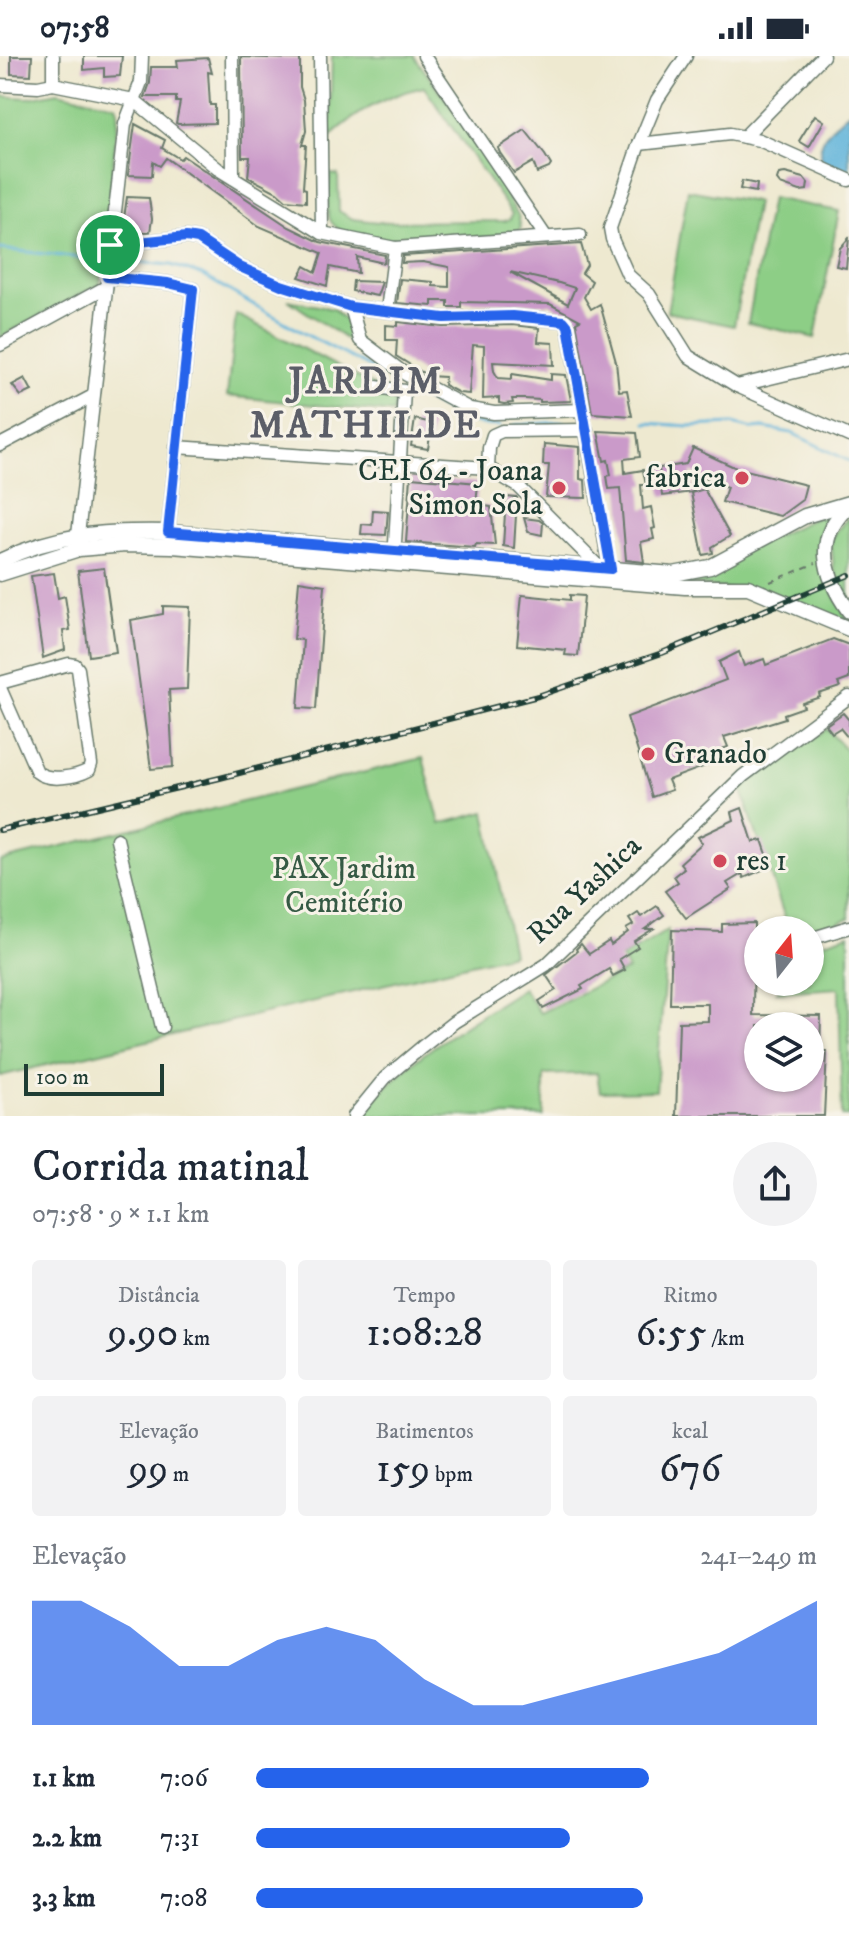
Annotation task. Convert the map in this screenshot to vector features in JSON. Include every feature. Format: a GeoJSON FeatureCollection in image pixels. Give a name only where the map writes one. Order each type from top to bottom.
{"type":"FeatureCollection","features":[{"type":"Feature","properties":{"kind":"main road"},"geometry":{"type":"LineString","coordinates":[[608,573],[673,574],[710,567],[805,516],[849,505]]}},
{"type":"Feature","properties":{"kind":"main road"},"geometry":{"type":"LineString","coordinates":[[849,505],[831,527],[825,543],[826,559],[849,611]]}},
{"type":"Feature","properties":{"kind":"main road"},"geometry":{"type":"LineString","coordinates":[[0,561],[32,547],[78,535],[168,532],[608,573],[685,587],[736,585],[760,590],[847,628]]}},
{"type":"Feature","properties":{"kind":"main road"},"geometry":{"type":"LineString","coordinates":[[61,554],[78,535]]}},
{"type":"Feature","properties":{"kind":"main road"},"geometry":{"type":"LineString","coordinates":[[0,574],[61,554],[125,545],[394,552]]}},
{"type":"Feature","properties":{"kind":"street"},"geometry":{"type":"LineString","coordinates":[[53,56],[53,84]]}},
{"type":"Feature","properties":{"kind":"street"},"geometry":{"type":"LineString","coordinates":[[78,535],[125,124],[141,82],[142,56]]}},
{"type":"Feature","properties":{"kind":"street"},"geometry":{"type":"LineString","coordinates":[[232,56],[233,178]]}},
{"type":"Feature","properties":{"kind":"street"},"geometry":{"type":"LineString","coordinates":[[320,56],[322,233]]}},
{"type":"Feature","properties":{"kind":"street"},"geometry":{"type":"LineString","coordinates":[[424,56],[546,237]]}},
{"type":"Feature","properties":{"kind":"street"},"geometry":{"type":"LineString","coordinates":[[686,56],[657,100],[639,144],[610,228],[612,239],[628,275],[649,294],[688,356],[737,386],[849,436]]}},
{"type":"Feature","properties":{"kind":"street"},"geometry":{"type":"LineString","coordinates":[[744,137],[823,56]]}},
{"type":"Feature","properties":{"kind":"street"},"geometry":{"type":"LineString","coordinates":[[0,85],[38,87],[53,84],[134,100],[233,178],[322,233],[395,248],[580,235]]}},
{"type":"Feature","properties":{"kind":"street"},"geometry":{"type":"LineString","coordinates":[[639,144],[730,134],[759,140],[849,180]]}},
{"type":"Feature","properties":{"kind":"street"},"geometry":{"type":"LineString","coordinates":[[110,245],[186,237],[198,239],[254,273],[351,307],[444,318],[512,316],[564,321],[568,326],[587,430],[608,573]]}},
{"type":"Feature","properties":{"kind":"street"},"geometry":{"type":"LineString","coordinates":[[387,311],[395,248]]}},
{"type":"Feature","properties":{"kind":"street"},"geometry":{"type":"LineString","coordinates":[[0,345],[86,298],[106,282],[168,283],[193,289],[168,532]]}},
{"type":"Feature","properties":{"kind":"street"},"geometry":{"type":"LineString","coordinates":[[86,298],[98,301],[103,309]]}},
{"type":"Feature","properties":{"kind":"street"},"geometry":{"type":"LineString","coordinates":[[351,307],[360,340],[405,374],[470,409],[494,413],[583,410]]}},
{"type":"Feature","properties":{"kind":"street"},"geometry":{"type":"LineString","coordinates":[[737,386],[849,359]]}},
{"type":"Feature","properties":{"kind":"street"},"geometry":{"type":"LineString","coordinates":[[394,552],[404,391],[376,387],[405,374]]}},
{"type":"Feature","properties":{"kind":"street"},"geometry":{"type":"LineString","coordinates":[[0,445],[93,396]]}},
{"type":"Feature","properties":{"kind":"street"},"geometry":{"type":"LineString","coordinates":[[68,409],[82,411],[90,420]]}},
{"type":"Feature","properties":{"kind":"street"},"geometry":{"type":"LineString","coordinates":[[488,468],[493,435],[502,431],[587,430]]}},
{"type":"Feature","properties":{"kind":"street"},"geometry":{"type":"LineString","coordinates":[[176,447],[488,468],[518,486],[608,573]]}},
{"type":"Feature","properties":{"kind":"street"},"geometry":{"type":"LineString","coordinates":[[69,664],[75,665],[91,764],[89,770],[52,777],[43,777],[37,772],[0,685],[69,664]]}},
{"type":"Feature","properties":{"kind":"street","name":"Rua Yashica"},"geometry":{"type":"LineString","coordinates":[[354,1116],[385,1078],[454,1022],[546,965],[743,776],[849,697]]}},
{"type":"Feature","properties":{"kind":"street"},"geometry":{"type":"LineString","coordinates":[[117,839],[162,1027]]}},
{"type":"Feature","properties":{"kind":"street"},"geometry":{"type":"LineString","coordinates":[[824,935],[849,927]]}},
{"type":"Feature","properties":{"kind":"path"},"geometry":{"type":"LineString","coordinates":[[760,590],[762,586],[826,559]]}},
{"type":"Feature","properties":{"kind":"green space"},"geometry":{"type":"Polygon","coordinates":[[[332,56],[414,56],[456,114],[518,215],[521,228],[515,235],[391,241],[345,232],[332,223],[328,206],[330,174],[338,175],[339,211],[353,219],[378,222],[505,221],[512,214],[424,87],[374,105],[330,137],[332,56]]]}},
{"type":"Feature","properties":{"kind":"green space"},"geometry":{"type":"Polygon","coordinates":[[[58,92],[116,105],[118,111],[100,284],[0,337],[0,96],[28,98],[58,92]]]}},
{"type":"Feature","properties":{"kind":"green space"},"geometry":{"type":"Polygon","coordinates":[[[688,190],[756,202],[734,326],[667,312],[688,190]]]}},
{"type":"Feature","properties":{"kind":"green space"},"geometry":{"type":"Polygon","coordinates":[[[771,198],[839,211],[815,338],[748,323],[771,198]]]}},
{"type":"Feature","properties":{"kind":"green space"},"geometry":{"type":"Polygon","coordinates":[[[288,300],[333,309],[345,320],[355,345],[288,300]]]}},
{"type":"Feature","properties":{"kind":"green space"},"geometry":{"type":"Polygon","coordinates":[[[236,314],[396,397],[393,413],[227,396],[236,314]]]}},
{"type":"Feature","properties":{"kind":"green space"},"geometry":{"type":"Polygon","coordinates":[[[833,514],[825,526],[820,551],[827,577],[849,620],[823,614],[794,601],[685,582],[686,578],[815,518],[833,514]]]}},
{"type":"Feature","properties":{"kind":"green space"},"geometry":{"type":"Polygon","coordinates":[[[849,516],[849,599],[834,570],[831,538],[849,516]]]}},
{"type":"Feature","properties":{"kind":"green space"},"geometry":{"type":"Polygon","coordinates":[[[827,729],[849,753],[849,918],[824,928],[824,916],[784,916],[741,788],[827,729]]]}},
{"type":"Feature","properties":{"kind":"green space","name":"PAX Jardim Cemitério"},"geometry":{"type":"Polygon","coordinates":[[[423,758],[440,824],[485,812],[513,954],[0,1076],[0,861],[423,758]]]}},
{"type":"Feature","properties":{"kind":"green space"},"geometry":{"type":"Polygon","coordinates":[[[668,930],[656,1091],[600,1092],[597,1073],[544,1075],[544,1116],[362,1116],[394,1079],[414,1062],[523,988],[540,1013],[628,970],[621,958],[668,930]]]}},
{"type":"Feature","properties":{"kind":"green space"},"geometry":{"type":"Polygon","coordinates":[[[849,934],[849,1116],[842,1116],[839,988],[824,989],[824,942],[849,934]]]}},
{"type":"Feature","properties":{"kind":"water"},"geometry":{"type":"Polygon","coordinates":[[[849,112],[849,176],[822,162],[820,155],[827,134],[849,112]]]}},
{"type":"Feature","properties":{"kind":"building"},"geometry":{"type":"Polygon","coordinates":[[[11,56],[32,56],[31,75],[11,74],[11,56]]]}},
{"type":"Feature","properties":{"kind":"building"},"geometry":{"type":"Polygon","coordinates":[[[84,56],[122,56],[120,76],[104,77],[104,68],[84,70],[84,56]]]}},
{"type":"Feature","properties":{"kind":"building"},"geometry":{"type":"Polygon","coordinates":[[[241,57],[300,59],[306,131],[302,145],[306,145],[303,188],[306,189],[306,202],[286,200],[248,177],[250,157],[242,157],[241,57]]]}},
{"type":"Feature","properties":{"kind":"building"},"geometry":{"type":"Polygon","coordinates":[[[208,58],[212,73],[208,72],[210,105],[215,105],[215,123],[178,124],[180,102],[176,102],[176,97],[145,97],[151,67],[178,67],[177,60],[208,58]]]}},
{"type":"Feature","properties":{"kind":"building"},"geometry":{"type":"Polygon","coordinates":[[[815,115],[824,121],[809,147],[799,141],[815,115]]]}},
{"type":"Feature","properties":{"kind":"building"},"geometry":{"type":"Polygon","coordinates":[[[135,124],[165,140],[162,148],[180,159],[183,156],[289,227],[320,242],[385,255],[384,263],[357,257],[358,273],[330,267],[327,286],[299,277],[305,266],[316,272],[322,253],[259,226],[166,158],[160,166],[153,162],[152,176],[128,175],[135,124]]]}},
{"type":"Feature","properties":{"kind":"building"},"geometry":{"type":"Polygon","coordinates":[[[525,130],[545,155],[551,165],[549,168],[537,173],[533,162],[514,173],[500,153],[498,148],[525,130]]]}},
{"type":"Feature","properties":{"kind":"building"},"geometry":{"type":"Polygon","coordinates":[[[779,174],[804,178],[808,183],[807,190],[800,191],[780,184],[777,180],[779,174]]]}},
{"type":"Feature","properties":{"kind":"building"},"geometry":{"type":"Polygon","coordinates":[[[742,181],[757,184],[756,192],[740,189],[742,181]]]}},
{"type":"Feature","properties":{"kind":"building"},"geometry":{"type":"Polygon","coordinates":[[[127,197],[149,198],[150,232],[122,232],[127,197]]]}},
{"type":"Feature","properties":{"kind":"building"},"geometry":{"type":"Polygon","coordinates":[[[849,238],[846,268],[836,266],[840,248],[849,238]]]}},
{"type":"Feature","properties":{"kind":"building"},"geometry":{"type":"Polygon","coordinates":[[[581,244],[587,265],[582,273],[592,281],[584,297],[591,309],[600,304],[616,362],[619,391],[627,390],[632,416],[592,413],[576,322],[580,320],[550,304],[461,302],[461,307],[448,307],[448,301],[432,301],[432,306],[397,303],[400,279],[449,287],[449,267],[423,262],[402,263],[403,256],[581,244]],[[510,272],[568,304],[575,288],[510,272]]]}},
{"type":"Feature","properties":{"kind":"building"},"geometry":{"type":"Polygon","coordinates":[[[353,281],[382,282],[377,296],[352,291],[353,281]]]}},
{"type":"Feature","properties":{"kind":"building"},"geometry":{"type":"Polygon","coordinates":[[[398,322],[444,327],[512,325],[539,328],[538,342],[553,343],[554,365],[493,362],[494,371],[498,378],[512,379],[512,374],[551,380],[551,374],[566,375],[571,401],[512,399],[513,403],[504,404],[499,403],[499,398],[483,399],[484,346],[473,345],[469,394],[459,393],[444,385],[445,377],[428,376],[396,356],[397,340],[386,340],[386,325],[398,326],[398,322]]]}},
{"type":"Feature","properties":{"kind":"building"},"geometry":{"type":"Polygon","coordinates":[[[25,378],[32,391],[21,396],[12,385],[25,378]]]}},
{"type":"Feature","properties":{"kind":"building"},"geometry":{"type":"Polygon","coordinates":[[[415,419],[432,423],[428,449],[411,446],[415,419]]]}},
{"type":"Feature","properties":{"kind":"building"},"geometry":{"type":"Polygon","coordinates":[[[598,431],[637,433],[640,457],[624,459],[625,473],[643,470],[646,485],[641,485],[643,509],[651,507],[654,539],[641,542],[644,562],[626,560],[620,488],[609,489],[607,476],[611,475],[608,460],[604,461],[598,431]]]}},
{"type":"Feature","properties":{"kind":"building"},"geometry":{"type":"Polygon","coordinates":[[[544,444],[580,447],[580,479],[585,480],[586,498],[546,497],[549,465],[543,465],[544,444]]]}},
{"type":"Feature","properties":{"kind":"building","name":"fabrica"},"geometry":{"type":"Polygon","coordinates":[[[693,448],[734,467],[806,485],[802,500],[780,516],[722,502],[727,487],[691,472],[693,492],[662,496],[659,468],[686,464],[693,448]]]}},
{"type":"Feature","properties":{"kind":"building"},"geometry":{"type":"Polygon","coordinates":[[[411,477],[478,483],[476,505],[491,507],[495,545],[476,544],[475,547],[406,542],[411,477]]]}},
{"type":"Feature","properties":{"kind":"building","name":"fabrica"},"geometry":{"type":"Polygon","coordinates":[[[704,489],[730,536],[712,547],[713,553],[703,555],[691,493],[704,489]]]}},
{"type":"Feature","properties":{"kind":"building"},"geometry":{"type":"Polygon","coordinates":[[[506,497],[517,498],[514,548],[503,546],[506,497]]]}},
{"type":"Feature","properties":{"kind":"building"},"geometry":{"type":"Polygon","coordinates":[[[373,510],[388,511],[386,535],[361,534],[362,524],[372,525],[373,510]]]}},
{"type":"Feature","properties":{"kind":"building"},"geometry":{"type":"Polygon","coordinates":[[[524,518],[543,523],[542,535],[528,532],[524,518]]]}},
{"type":"Feature","properties":{"kind":"building"},"geometry":{"type":"Polygon","coordinates":[[[104,568],[116,652],[89,656],[78,571],[104,568]]]}},
{"type":"Feature","properties":{"kind":"building"},"geometry":{"type":"Polygon","coordinates":[[[54,573],[58,598],[65,596],[70,630],[63,631],[65,650],[43,658],[31,576],[54,573]]]}},
{"type":"Feature","properties":{"kind":"building"},"geometry":{"type":"Polygon","coordinates":[[[299,581],[325,585],[316,709],[298,708],[303,640],[294,639],[299,581]]]}},
{"type":"Feature","properties":{"kind":"building"},"geometry":{"type":"Polygon","coordinates":[[[522,595],[570,600],[570,595],[584,596],[578,656],[565,655],[566,650],[517,645],[522,595]]]}},
{"type":"Feature","properties":{"kind":"building"},"geometry":{"type":"Polygon","coordinates":[[[163,606],[190,607],[187,689],[169,690],[173,767],[151,769],[131,620],[163,614],[163,606]]]}},
{"type":"Feature","properties":{"kind":"building"},"geometry":{"type":"Polygon","coordinates":[[[833,639],[849,645],[849,679],[838,683],[840,687],[802,703],[804,707],[784,714],[785,718],[724,737],[728,747],[708,754],[711,764],[668,780],[672,790],[652,797],[627,717],[726,680],[719,662],[739,652],[744,666],[764,659],[766,665],[833,639]]]}},
{"type":"Feature","properties":{"kind":"building"},"geometry":{"type":"Polygon","coordinates":[[[843,713],[849,720],[849,739],[840,728],[832,733],[826,725],[843,713]]]}},
{"type":"Feature","properties":{"kind":"building"},"geometry":{"type":"Polygon","coordinates":[[[742,808],[753,842],[762,840],[771,866],[744,878],[742,874],[727,883],[731,889],[686,918],[665,891],[678,882],[674,876],[684,868],[680,863],[702,843],[698,837],[734,820],[732,812],[742,808]]]}},
{"type":"Feature","properties":{"kind":"building"},"geometry":{"type":"Polygon","coordinates":[[[657,906],[664,915],[645,929],[653,929],[634,941],[638,947],[619,959],[625,970],[613,976],[609,969],[581,986],[583,989],[543,1009],[539,1001],[556,990],[546,975],[577,951],[581,944],[589,954],[609,941],[611,945],[633,925],[629,919],[638,913],[641,917],[657,906]]]}},
{"type":"Feature","properties":{"kind":"building"},"geometry":{"type":"Polygon","coordinates":[[[744,923],[744,996],[753,996],[753,1012],[744,1012],[744,1092],[824,1092],[824,1051],[827,1051],[824,1116],[676,1116],[679,1022],[708,1021],[708,1004],[670,1004],[672,930],[722,932],[722,924],[744,923]]]}},
{"type":"Feature","properties":{"kind":"waterway"},"geometry":{"type":"LineString","coordinates":[[0,249],[91,259]]}},
{"type":"Feature","properties":{"kind":"waterway"},"geometry":{"type":"LineString","coordinates":[[123,261],[171,265],[202,275],[389,377]]}},
{"type":"Feature","properties":{"kind":"waterway"},"geometry":{"type":"LineString","coordinates":[[420,396],[468,420],[500,426]]}},
{"type":"Feature","properties":{"kind":"waterway"},"geometry":{"type":"LineString","coordinates":[[515,425],[563,422]]}},
{"type":"Feature","properties":{"kind":"waterway"},"geometry":{"type":"LineString","coordinates":[[646,423],[689,426],[733,424],[792,433],[849,461]]}},
{"type":"Feature","properties":{"kind":"railway"},"geometry":{"type":"LineString","coordinates":[[0,830],[220,778],[538,696],[662,653],[849,575]]}},
{"type":"Feature","properties":{"kind":"place","name":"fabrica"},"geometry":{"type":"Point","coordinates":[742,478]}},
{"type":"Feature","properties":{"kind":"place","name":"CEI 64 - Joana Simon Sola"},"geometry":{"type":"Point","coordinates":[559,488]}},
{"type":"Feature","properties":{"kind":"place","name":"Granado"},"geometry":{"type":"Point","coordinates":[648,754]}},
{"type":"Feature","properties":{"kind":"place","name":"res 1"},"geometry":{"type":"Point","coordinates":[720,861]}},
{"type":"Feature","properties":{"kind":"district","name":"JARDIM MATHILDE"},"geometry":{"type":"Point","coordinates":[366,404]}},
{"type":"Feature","properties":{"kind":"route"},"geometry":{"type":"LineString","coordinates":[[186,237],[198,239],[240,267],[281,285],[351,307],[444,318],[512,316],[564,321],[568,326],[611,569],[168,532],[193,289],[168,283],[107,277],[110,245],[186,237]]}}]}
